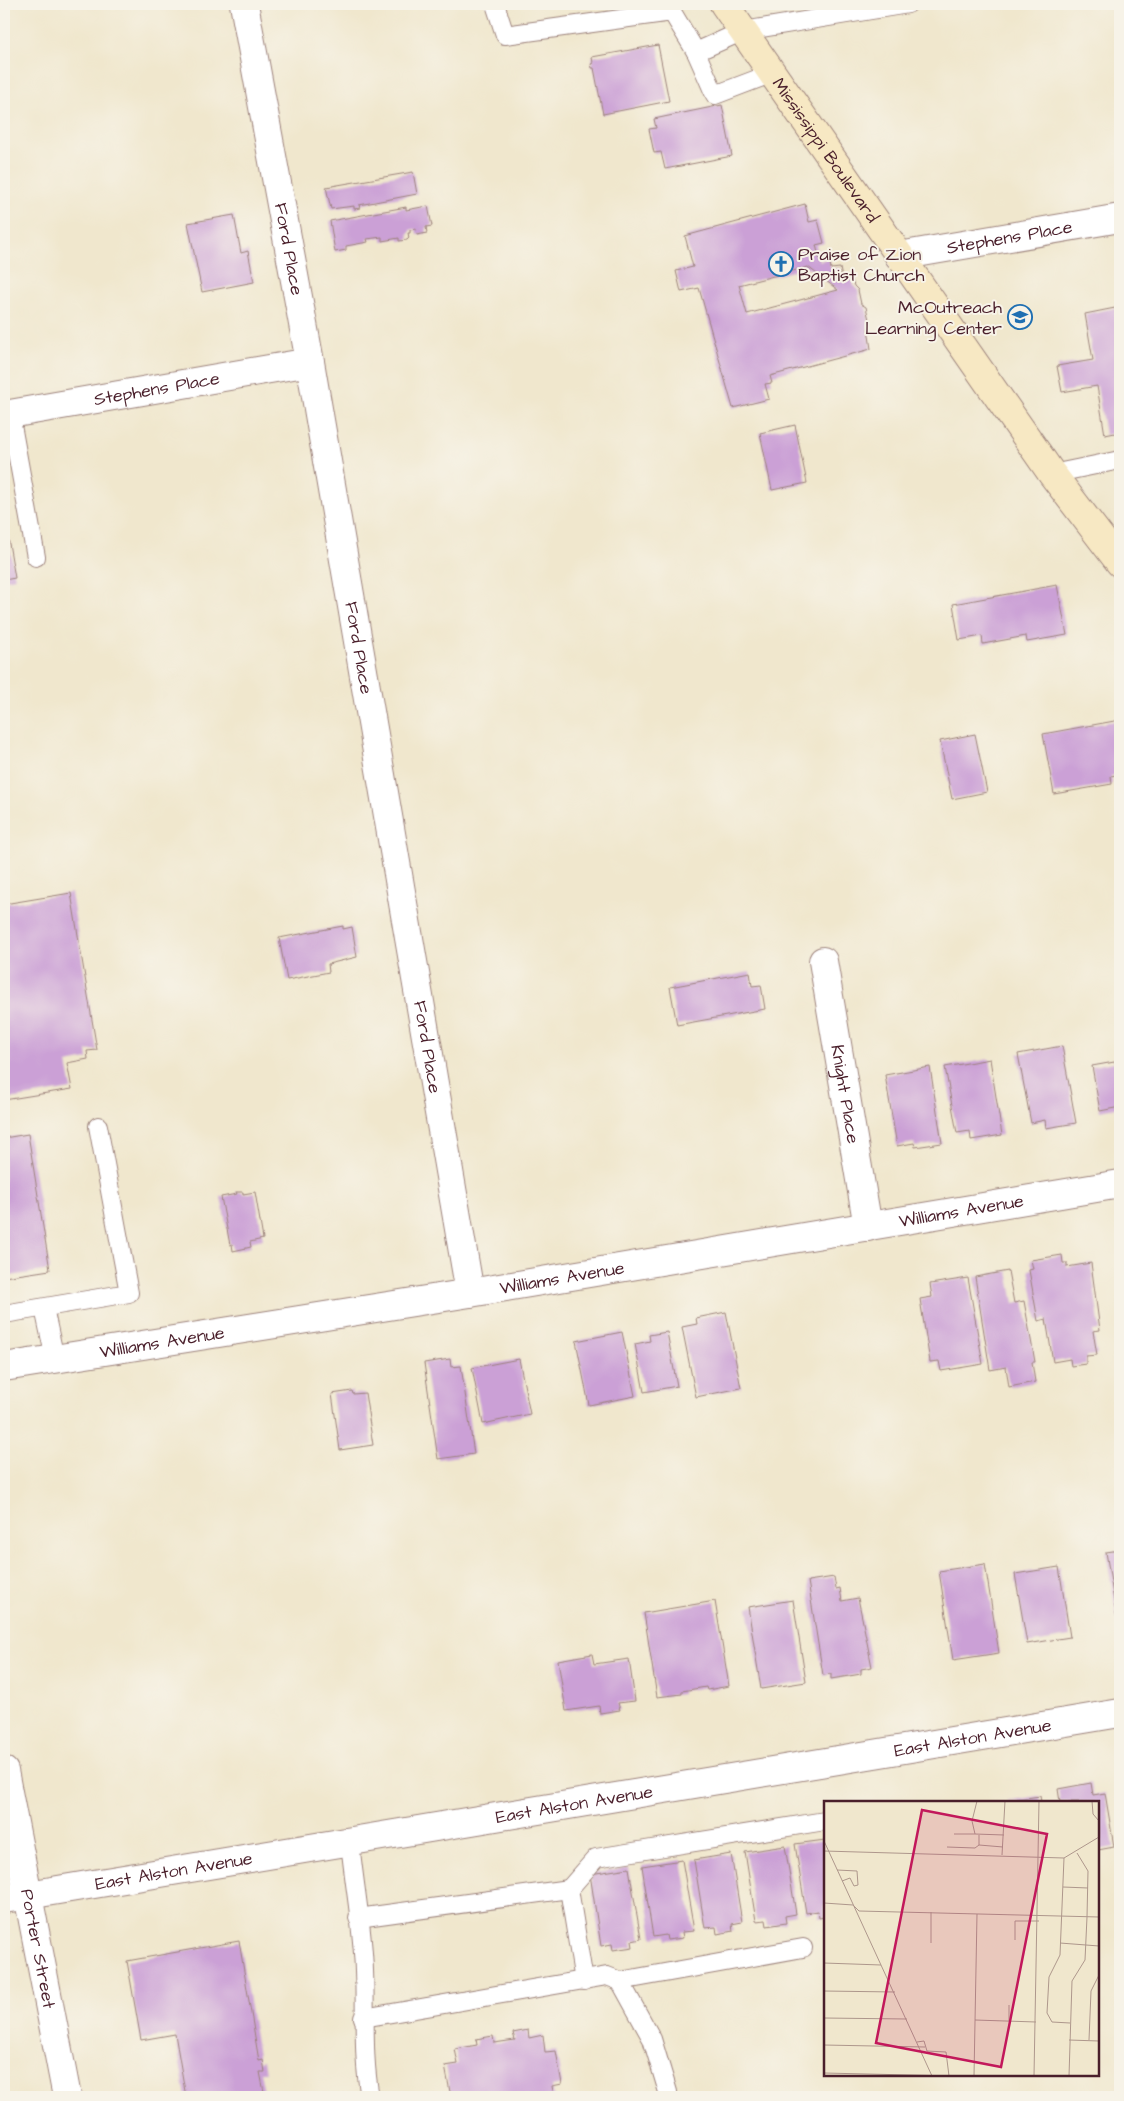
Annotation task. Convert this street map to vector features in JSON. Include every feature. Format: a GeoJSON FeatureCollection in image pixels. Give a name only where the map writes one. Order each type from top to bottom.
{"type":"FeatureCollection","features":[{"type":"Feature","properties":{"kind":"main road","name":"Mississippi Boulevard"},"geometry":{"type":"LineString","coordinates":[[724,4],[1052,474],[1120,563]]}},
{"type":"Feature","properties":{"kind":"street","name":"Ford Place"},"geometry":{"type":"LineString","coordinates":[[244,4],[310,362],[470,1293]]}},
{"type":"Feature","properties":{"kind":"street","name":"Stephens Place"},"geometry":{"type":"LineString","coordinates":[[899,256],[1120,218]]}},
{"type":"Feature","properties":{"kind":"street","name":"Stephens Place"},"geometry":{"type":"LineString","coordinates":[[7,414],[310,362]]}},
{"type":"Feature","properties":{"kind":"street","name":"Knight Place"},"geometry":{"type":"LineString","coordinates":[[823,961],[868,1227]]}},
{"type":"Feature","properties":{"kind":"street","name":"Williams Avenue"},"geometry":{"type":"LineString","coordinates":[[4,1367],[470,1293],[1120,1184]]}},
{"type":"Feature","properties":{"kind":"street","name":"East Alston Avenue"},"geometry":{"type":"LineString","coordinates":[[16,1897],[1120,1713]]}},
{"type":"Feature","properties":{"kind":"street","name":"Porter Street"},"geometry":{"type":"LineString","coordinates":[[4,1771],[16,1897],[67,2097]]}},
{"type":"Feature","properties":{"kind":"lane"},"geometry":{"type":"LineString","coordinates":[[495,4],[505,35],[672,12],[696,52],[715,95],[773,74]]}},
{"type":"Feature","properties":{"kind":"lane"},"geometry":{"type":"LineString","coordinates":[[696,52],[743,31],[908,4]]}},
{"type":"Feature","properties":{"kind":"lane"},"geometry":{"type":"LineString","coordinates":[[7,414],[36,557]]}},
{"type":"Feature","properties":{"kind":"lane"},"geometry":{"type":"LineString","coordinates":[[1052,474],[1120,460]]}},
{"type":"Feature","properties":{"kind":"lane"},"geometry":{"type":"LineString","coordinates":[[4,1314],[129,1293],[98,1126]]}},
{"type":"Feature","properties":{"kind":"lane"},"geometry":{"type":"LineString","coordinates":[[44,1308],[55,1359]]}},
{"type":"Feature","properties":{"kind":"lane"},"geometry":{"type":"LineString","coordinates":[[358,1918],[569,1889],[596,1858],[824,1821]]}},
{"type":"Feature","properties":{"kind":"lane"},"geometry":{"type":"LineString","coordinates":[[350,1842],[364,1971],[363,2018],[366,2075],[370,2097]]}},
{"type":"Feature","properties":{"kind":"lane"},"geometry":{"type":"LineString","coordinates":[[569,1889],[584,1980]]}},
{"type":"Feature","properties":{"kind":"lane"},"geometry":{"type":"LineString","coordinates":[[363,2018],[607,1976],[620,1981],[803,1948]]}},
{"type":"Feature","properties":{"kind":"lane"},"geometry":{"type":"LineString","coordinates":[[620,1981],[652,2039],[668,2097]]}},
{"type":"Feature","properties":{"kind":"building"},"geometry":{"type":"Polygon","coordinates":[[[798,4],[831,4],[831,5],[802,9],[798,4]]]}},
{"type":"Feature","properties":{"kind":"building"},"geometry":{"type":"Polygon","coordinates":[[[658,45],[669,101],[603,114],[594,68],[592,68],[591,64],[593,63],[592,57],[658,45]]]}},
{"type":"Feature","properties":{"kind":"building"},"geometry":{"type":"Polygon","coordinates":[[[722,105],[732,156],[665,169],[661,152],[654,153],[649,129],[656,128],[654,119],[722,105]]]}},
{"type":"Feature","properties":{"kind":"building"},"geometry":{"type":"Polygon","coordinates":[[[413,172],[417,194],[359,205],[360,208],[354,209],[354,206],[331,209],[326,187],[413,172]]]}},
{"type":"Feature","properties":{"kind":"building"},"geometry":{"type":"Polygon","coordinates":[[[805,204],[809,222],[818,220],[824,243],[816,245],[820,261],[829,258],[831,269],[840,268],[842,278],[851,276],[854,286],[858,290],[861,304],[866,307],[870,324],[868,329],[871,349],[770,376],[772,383],[765,384],[769,399],[733,408],[699,288],[681,292],[676,271],[693,267],[685,236],[805,204]],[[808,267],[739,285],[747,314],[838,290],[808,267]]]}},
{"type":"Feature","properties":{"kind":"building"},"geometry":{"type":"Polygon","coordinates":[[[428,206],[432,226],[426,227],[427,233],[417,235],[416,229],[410,230],[407,240],[399,241],[399,238],[382,241],[382,237],[367,239],[368,242],[346,246],[346,250],[335,252],[330,221],[406,207],[406,210],[428,206]]]}},
{"type":"Feature","properties":{"kind":"building"},"geometry":{"type":"Polygon","coordinates":[[[234,215],[241,253],[248,251],[254,282],[202,292],[188,223],[234,215]]]}},
{"type":"Feature","properties":{"kind":"building"},"geometry":{"type":"Polygon","coordinates":[[[1120,307],[1120,432],[1105,435],[1097,386],[1062,392],[1057,366],[1093,360],[1085,314],[1120,307]]]}},
{"type":"Feature","properties":{"kind":"building"},"geometry":{"type":"Polygon","coordinates":[[[795,425],[807,483],[772,490],[760,433],[795,425]]]}},
{"type":"Feature","properties":{"kind":"building"},"geometry":{"type":"Polygon","coordinates":[[[6,526],[15,578],[4,580],[4,527],[6,526]]]}},
{"type":"Feature","properties":{"kind":"building"},"geometry":{"type":"Polygon","coordinates":[[[1057,585],[1067,635],[1027,642],[1026,636],[983,644],[982,636],[959,640],[953,604],[1057,585]]]}},
{"type":"Feature","properties":{"kind":"building"},"geometry":{"type":"Polygon","coordinates":[[[1120,720],[1120,774],[1111,776],[1112,784],[1054,794],[1043,734],[1120,720]]]}},
{"type":"Feature","properties":{"kind":"building"},"geometry":{"type":"Polygon","coordinates":[[[975,734],[987,792],[952,799],[940,741],[975,734]]]}},
{"type":"Feature","properties":{"kind":"building"},"geometry":{"type":"Polygon","coordinates":[[[71,893],[97,1050],[87,1051],[88,1059],[67,1063],[72,1089],[4,1100],[4,904],[71,893]]]}},
{"type":"Feature","properties":{"kind":"building"},"geometry":{"type":"Polygon","coordinates":[[[343,926],[343,929],[352,927],[357,957],[328,964],[329,972],[287,980],[279,938],[343,926]]]}},
{"type":"Feature","properties":{"kind":"building"},"geometry":{"type":"Polygon","coordinates":[[[750,972],[752,986],[761,985],[765,1009],[677,1025],[670,987],[750,972]]]}},
{"type":"Feature","properties":{"kind":"building"},"geometry":{"type":"Polygon","coordinates":[[[1062,1046],[1076,1123],[1046,1128],[1045,1120],[1031,1123],[1018,1054],[1062,1046]]]}},
{"type":"Feature","properties":{"kind":"building"},"geometry":{"type":"Polygon","coordinates":[[[990,1059],[1002,1135],[971,1140],[970,1131],[957,1133],[945,1067],[990,1059]]]}},
{"type":"Feature","properties":{"kind":"building"},"geometry":{"type":"Polygon","coordinates":[[[1120,1061],[1120,1107],[1100,1111],[1092,1066],[1120,1061]]]}},
{"type":"Feature","properties":{"kind":"building"},"geometry":{"type":"Polygon","coordinates":[[[930,1067],[942,1143],[915,1147],[914,1143],[897,1146],[885,1075],[930,1067]]]}},
{"type":"Feature","properties":{"kind":"building"},"geometry":{"type":"Polygon","coordinates":[[[28,1134],[50,1270],[4,1277],[4,1138],[28,1134]]]}},
{"type":"Feature","properties":{"kind":"building"},"geometry":{"type":"Polygon","coordinates":[[[236,1192],[243,1192],[243,1194],[255,1192],[263,1239],[250,1242],[251,1247],[233,1251],[232,1244],[230,1245],[221,1197],[237,1194],[236,1192]]]}},
{"type":"Feature","properties":{"kind":"building"},"geometry":{"type":"Polygon","coordinates":[[[1062,1255],[1063,1263],[1067,1263],[1067,1267],[1091,1263],[1100,1330],[1093,1331],[1097,1355],[1086,1356],[1086,1364],[1071,1366],[1070,1359],[1053,1362],[1046,1319],[1038,1321],[1029,1270],[1033,1269],[1031,1260],[1062,1255]]]}},
{"type":"Feature","properties":{"kind":"building"},"geometry":{"type":"Polygon","coordinates":[[[1008,1271],[1014,1303],[1024,1301],[1035,1362],[1032,1362],[1035,1382],[1009,1387],[1006,1367],[990,1370],[975,1277],[1008,1271]]]}},
{"type":"Feature","properties":{"kind":"building"},"geometry":{"type":"Polygon","coordinates":[[[968,1278],[983,1364],[941,1371],[939,1361],[930,1362],[920,1299],[932,1297],[930,1284],[968,1278]]]}},
{"type":"Feature","properties":{"kind":"building"},"geometry":{"type":"Polygon","coordinates":[[[726,1312],[741,1388],[696,1397],[682,1327],[697,1324],[696,1318],[726,1312]]]}},
{"type":"Feature","properties":{"kind":"building"},"geometry":{"type":"Polygon","coordinates":[[[622,1332],[635,1396],[589,1405],[576,1341],[622,1332]]]}},
{"type":"Feature","properties":{"kind":"building"},"geometry":{"type":"Polygon","coordinates":[[[667,1332],[677,1386],[644,1392],[635,1344],[650,1341],[649,1335],[667,1332]]]}},
{"type":"Feature","properties":{"kind":"building"},"geometry":{"type":"Polygon","coordinates":[[[450,1359],[451,1367],[461,1366],[474,1454],[438,1459],[424,1363],[450,1359]]]}},
{"type":"Feature","properties":{"kind":"building"},"geometry":{"type":"Polygon","coordinates":[[[519,1359],[530,1414],[483,1424],[472,1368],[519,1359]]]}},
{"type":"Feature","properties":{"kind":"building"},"geometry":{"type":"Polygon","coordinates":[[[352,1391],[353,1394],[365,1393],[373,1445],[340,1450],[332,1394],[352,1391]]]}},
{"type":"Feature","properties":{"kind":"building"},"geometry":{"type":"Polygon","coordinates":[[[1120,1550],[1120,1631],[1119,1631],[1106,1552],[1120,1550]]]}},
{"type":"Feature","properties":{"kind":"building"},"geometry":{"type":"Polygon","coordinates":[[[985,1564],[999,1653],[953,1660],[939,1571],[985,1564]]]}},
{"type":"Feature","properties":{"kind":"building"},"geometry":{"type":"Polygon","coordinates":[[[1059,1567],[1070,1637],[1027,1644],[1015,1574],[1059,1567]]]}},
{"type":"Feature","properties":{"kind":"building"},"geometry":{"type":"Polygon","coordinates":[[[834,1577],[836,1589],[840,1588],[842,1601],[858,1598],[872,1667],[861,1669],[861,1674],[831,1679],[831,1674],[823,1675],[808,1581],[834,1577]]]}},
{"type":"Feature","properties":{"kind":"building"},"geometry":{"type":"Polygon","coordinates":[[[793,1600],[806,1682],[761,1689],[748,1607],[793,1600]]]}},
{"type":"Feature","properties":{"kind":"building"},"geometry":{"type":"Polygon","coordinates":[[[715,1601],[729,1686],[707,1690],[706,1687],[682,1691],[682,1694],[657,1697],[644,1613],[715,1601]]]}},
{"type":"Feature","properties":{"kind":"building"},"geometry":{"type":"Polygon","coordinates":[[[592,1654],[594,1664],[629,1659],[635,1701],[618,1703],[620,1710],[600,1713],[599,1706],[566,1711],[558,1660],[592,1654]]]}},
{"type":"Feature","properties":{"kind":"building"},"geometry":{"type":"Polygon","coordinates":[[[1091,1783],[1093,1795],[1105,1793],[1114,1847],[1099,1850],[1099,1801],[1060,1801],[1058,1789],[1091,1783]]]}},
{"type":"Feature","properties":{"kind":"building"},"geometry":{"type":"Polygon","coordinates":[[[1040,1796],[1041,1801],[1006,1801],[1040,1796]]]}},
{"type":"Feature","properties":{"kind":"building"},"geometry":{"type":"Polygon","coordinates":[[[824,1840],[824,1917],[819,1918],[818,1911],[806,1913],[795,1844],[824,1840]]]}},
{"type":"Feature","properties":{"kind":"building"},"geometry":{"type":"Polygon","coordinates":[[[785,1846],[796,1914],[785,1916],[786,1923],[767,1926],[766,1920],[756,1921],[745,1852],[785,1846]]]}},
{"type":"Feature","properties":{"kind":"building"},"geometry":{"type":"Polygon","coordinates":[[[731,1854],[742,1922],[732,1924],[733,1931],[717,1934],[716,1927],[705,1928],[694,1860],[731,1854]]]}},
{"type":"Feature","properties":{"kind":"building"},"geometry":{"type":"Polygon","coordinates":[[[682,1860],[694,1931],[682,1932],[683,1938],[667,1940],[666,1935],[653,1937],[642,1866],[682,1860]]]}},
{"type":"Feature","properties":{"kind":"building"},"geometry":{"type":"Polygon","coordinates":[[[629,1868],[641,1939],[632,1941],[633,1947],[613,1950],[612,1944],[601,1946],[590,1874],[629,1868]]]}},
{"type":"Feature","properties":{"kind":"building"},"geometry":{"type":"Polygon","coordinates":[[[239,1941],[259,2061],[263,2060],[265,2072],[260,2072],[265,2097],[186,2097],[175,2034],[141,2040],[127,1961],[239,1941]]]}},
{"type":"Feature","properties":{"kind":"building"},"geometry":{"type":"Polygon","coordinates":[[[528,2030],[529,2038],[543,2035],[545,2052],[556,2051],[562,2084],[552,2086],[554,2097],[451,2097],[445,2066],[458,2064],[455,2049],[477,2045],[476,2039],[493,2036],[494,2043],[515,2040],[513,2033],[528,2030]]]}},
{"type":"Feature","properties":{"kind":"place","name":"Praise of Zion Baptist Church"},"geometry":{"type":"Point","coordinates":[781,264]}},
{"type":"Feature","properties":{"kind":"place","name":"McOutreach Learning Center"},"geometry":{"type":"Point","coordinates":[1020,317]}}]}
